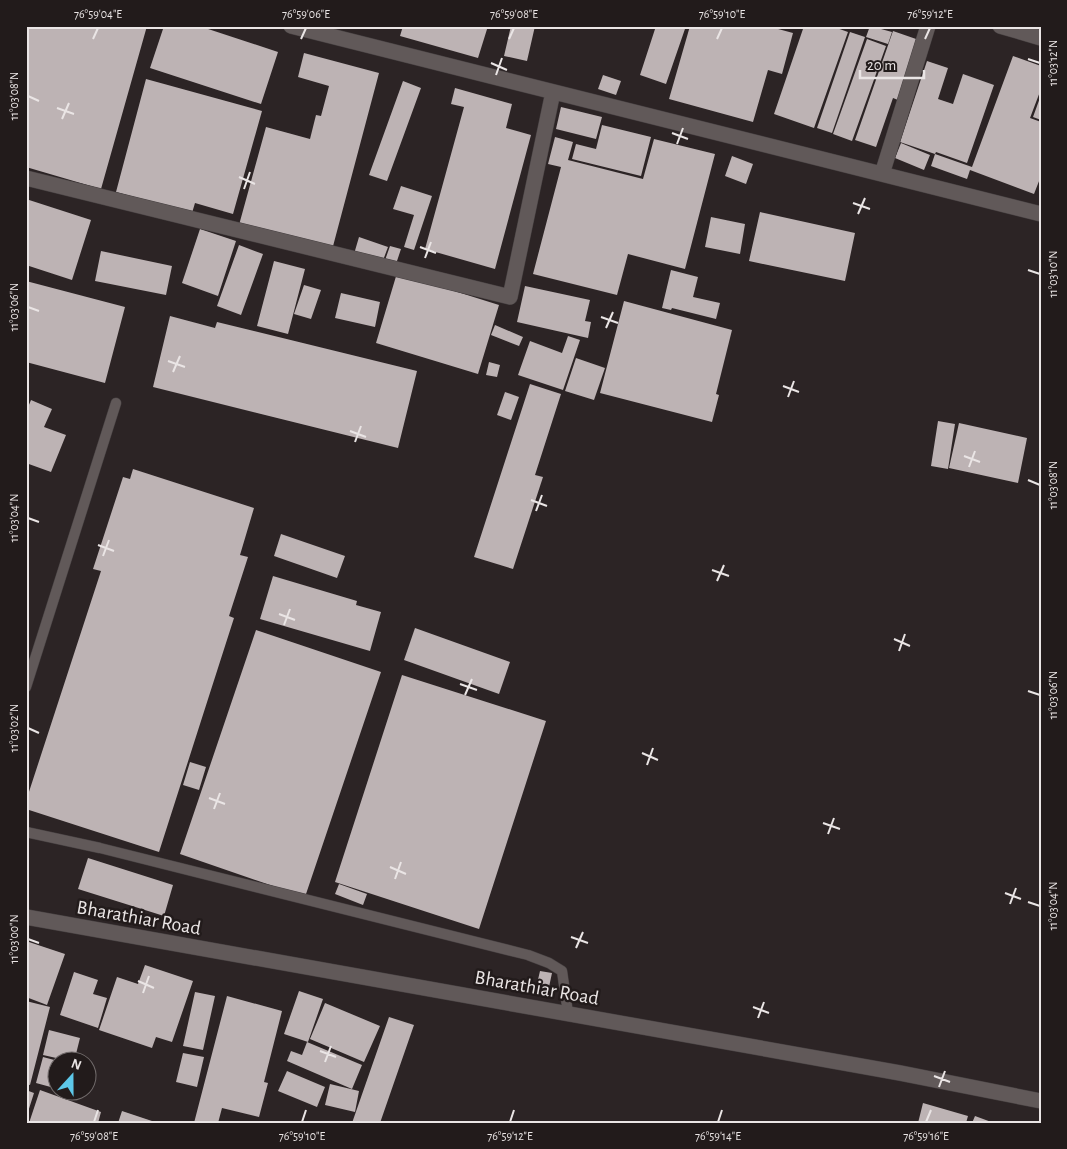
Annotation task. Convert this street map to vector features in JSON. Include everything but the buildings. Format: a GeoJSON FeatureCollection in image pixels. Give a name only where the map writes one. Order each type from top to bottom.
{"type":"FeatureCollection","features":[{"type":"Feature","properties":{"kind":"street"},"geometry":{"type":"LineString","coordinates":[[291,26],[1041,214]]}},
{"type":"Feature","properties":{"kind":"street"},"geometry":{"type":"LineString","coordinates":[[882,174],[928,26]]}},
{"type":"Feature","properties":{"kind":"street"},"geometry":{"type":"LineString","coordinates":[[1000,26],[1041,38]]}},
{"type":"Feature","properties":{"kind":"street"},"geometry":{"type":"LineString","coordinates":[[26,178],[510,298],[554,92]]}},
{"type":"Feature","properties":{"kind":"street","name":"Bharathiar Road"},"geometry":{"type":"LineString","coordinates":[[26,917],[568,1013],[1041,1100]]}},
{"type":"Feature","properties":{"kind":"lane"},"geometry":{"type":"LineString","coordinates":[[26,687],[116,402]]}},
{"type":"Feature","properties":{"kind":"lane"},"geometry":{"type":"LineString","coordinates":[[26,832],[100,848],[528,955],[549,963],[562,971],[568,1013]]}}]}
